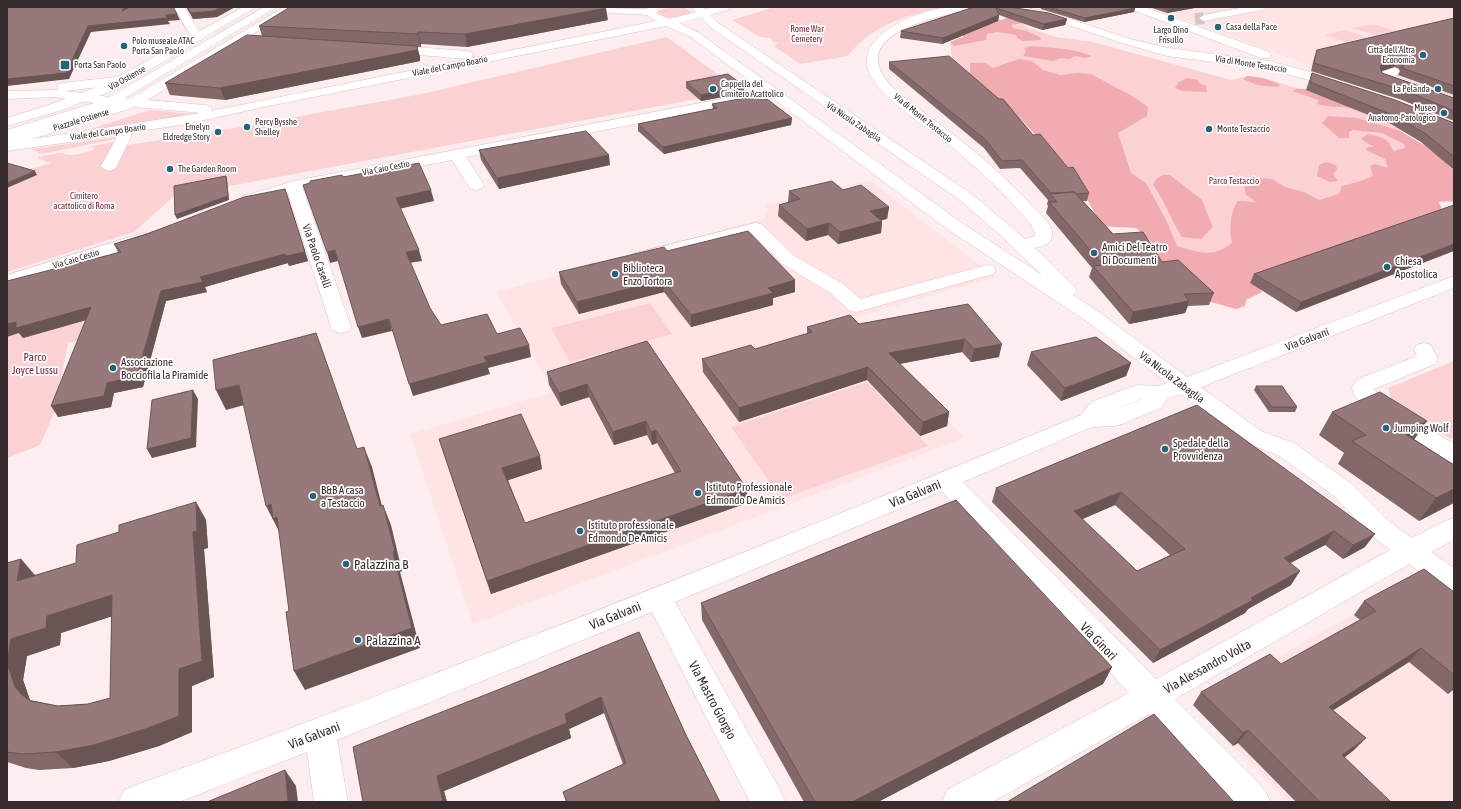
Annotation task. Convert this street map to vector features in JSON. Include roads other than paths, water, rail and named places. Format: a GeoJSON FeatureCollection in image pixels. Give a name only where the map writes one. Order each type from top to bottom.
{"type":"FeatureCollection","features":[{"type":"Feature","properties":{"kind":"street"},"geometry":{"type":"LineString","coordinates":[[179,7],[197,38]]}},
{"type":"Feature","properties":{"kind":"street","name":"Via Ostiense"},"geometry":{"type":"LineString","coordinates":[[84,98],[124,80],[252,7]]}},
{"type":"Feature","properties":{"kind":"street","name":"Via Ostiense"},"geometry":{"type":"LineString","coordinates":[[111,101],[272,7]]}},
{"type":"Feature","properties":{"kind":"street"},"geometry":{"type":"LineString","coordinates":[[133,103],[291,7]]}},
{"type":"Feature","properties":{"kind":"street"},"geometry":{"type":"LineString","coordinates":[[566,7],[652,9]]}},
{"type":"Feature","properties":{"kind":"street"},"geometry":{"type":"LineString","coordinates":[[700,10],[726,7]]}},
{"type":"Feature","properties":{"kind":"street","name":"Via di Monte Testaccio"},"geometry":{"type":"LineString","coordinates":[[967,7],[944,10],[931,14],[886,35],[875,45],[872,52],[871,59],[873,68],[879,80],[896,96],[1000,181],[1041,226],[1044,231],[1042,240],[1032,244],[1022,245]]}},
{"type":"Feature","properties":{"kind":"street","name":"Via di Monte Testaccio"},"geometry":{"type":"LineString","coordinates":[[1002,7],[1050,15],[1126,41],[1161,51],[1190,56],[1269,65],[1335,82]]}},
{"type":"Feature","properties":{"kind":"street"},"geometry":{"type":"LineString","coordinates":[[1134,7],[1181,24],[1200,18],[1262,7]]}},
{"type":"Feature","properties":{"kind":"street"},"geometry":{"type":"LineString","coordinates":[[618,8],[638,28]]}},
{"type":"Feature","properties":{"kind":"street","name":"Via Nicola Zabaglia"},"geometry":{"type":"LineString","coordinates":[[652,9],[654,17],[695,35],[930,208],[999,256],[1092,316],[1253,437],[1268,458],[1326,500],[1380,528],[1454,583]]}},
{"type":"Feature","properties":{"kind":"street","name":"Viale del Campo Boario"},"geometry":{"type":"LineString","coordinates":[[7,147],[192,120],[232,110],[667,23],[700,10]]}},
{"type":"Feature","properties":{"kind":"street","name":"Via Nicola Zabaglia"},"geometry":{"type":"LineString","coordinates":[[700,10],[714,25],[967,198],[1006,230],[1038,260],[1092,316]]}},
{"type":"Feature","properties":{"kind":"street","name":"Via di Monte Testaccio"},"geometry":{"type":"LineString","coordinates":[[1181,24],[1353,89]]}},
{"type":"Feature","properties":{"kind":"street"},"geometry":{"type":"LineString","coordinates":[[235,41],[254,42]]}},
{"type":"Feature","properties":{"kind":"street","name":"Via di Monte Testaccio"},"geometry":{"type":"LineString","coordinates":[[1190,56],[1236,45]]}},
{"type":"Feature","properties":{"kind":"street"},"geometry":{"type":"LineString","coordinates":[[377,49],[494,57]]}},
{"type":"Feature","properties":{"kind":"street"},"geometry":{"type":"LineString","coordinates":[[1394,72],[1383,76],[1454,102]]}},
{"type":"Feature","properties":{"kind":"street"},"geometry":{"type":"LineString","coordinates":[[7,95],[124,80]]}},
{"type":"Feature","properties":{"kind":"street","name":"Piazzale Ostiense"},"geometry":{"type":"LineString","coordinates":[[7,95],[47,93],[133,103]]}},
{"type":"Feature","properties":{"kind":"street","name":"Via Caio Cestio"},"geometry":{"type":"LineString","coordinates":[[234,204],[294,186],[775,93]]}},
{"type":"Feature","properties":{"kind":"street"},"geometry":{"type":"LineString","coordinates":[[7,95],[25,101],[34,114],[111,101]]}},
{"type":"Feature","properties":{"kind":"street","name":"Piazzale Ostiense"},"geometry":{"type":"LineString","coordinates":[[7,129],[43,119],[84,98]]}},
{"type":"Feature","properties":{"kind":"street","name":"Piazzale Ostiense"},"geometry":{"type":"LineString","coordinates":[[7,122],[84,98]]}},
{"type":"Feature","properties":{"kind":"street","name":"Piazzale Ostiense"},"geometry":{"type":"LineString","coordinates":[[7,134],[72,115],[111,101]]}},
{"type":"Feature","properties":{"kind":"street","name":"Piazzale Ostiense"},"geometry":{"type":"LineString","coordinates":[[7,143],[133,103]]}},
{"type":"Feature","properties":{"kind":"street","name":"Viale del Campo Boario"},"geometry":{"type":"LineString","coordinates":[[133,103],[232,110]]}},
{"type":"Feature","properties":{"kind":"street"},"geometry":{"type":"LineString","coordinates":[[109,166],[127,130]]}},
{"type":"Feature","properties":{"kind":"street"},"geometry":{"type":"LineString","coordinates":[[457,155],[476,186]]}},
{"type":"Feature","properties":{"kind":"street","name":"Via Paolo Caselli"},"geometry":{"type":"LineString","coordinates":[[294,186],[341,326]]}},
{"type":"Feature","properties":{"kind":"street","name":"Via Nicola Zabaglia"},"geometry":{"type":"LineString","coordinates":[[930,208],[949,214],[980,229],[1006,230]]}},
{"type":"Feature","properties":{"kind":"street"},"geometry":{"type":"LineString","coordinates":[[620,263],[755,228],[787,259],[836,288],[856,306],[987,270]]}},
{"type":"Feature","properties":{"kind":"street","name":"Via Caio Cestio"},"geometry":{"type":"LineString","coordinates":[[7,281],[160,232]]}},
{"type":"Feature","properties":{"kind":"street","name":"Via Galvani"},"geometry":{"type":"LineString","coordinates":[[136,802],[320,733],[946,480],[1089,420],[1114,419],[1153,403],[1160,392],[1206,378],[1454,282]]}},
{"type":"Feature","properties":{"kind":"street"},"geometry":{"type":"LineString","coordinates":[[1424,349],[1428,359],[1366,384],[1363,388],[1364,394],[1374,405],[1454,455]]}},
{"type":"Feature","properties":{"kind":"street","name":"Via Ginori"},"geometry":{"type":"LineString","coordinates":[[946,480],[1253,802]]}},
{"type":"Feature","properties":{"kind":"street","name":"Via Alessandro Volta"},"geometry":{"type":"LineString","coordinates":[[959,802],[1454,528]]}},
{"type":"Feature","properties":{"kind":"street","name":"Via Mastro Giorgio"},"geometry":{"type":"LineString","coordinates":[[658,597],[768,802]]}},
{"type":"Feature","properties":{"kind":"street"},"geometry":{"type":"LineString","coordinates":[[320,733],[331,802]]}},
{"type":"Feature","properties":{"kind":"tunnel"},"geometry":{"type":"LineString","coordinates":[[1195,19],[1204,18]]}},
{"type":"Feature","properties":{"kind":"place","name":"Largo Dino Frisullo"},"geometry":{"type":"Point","coordinates":[1171,18]}},
{"type":"Feature","properties":{"kind":"place","name":"Casa della Pace"},"geometry":{"type":"Point","coordinates":[1218,27]}},
{"type":"Feature","properties":{"kind":"place","name":"Polo museale ATAC Porta San Paolo"},"geometry":{"type":"Point","coordinates":[124,46]}},
{"type":"Feature","properties":{"kind":"place","name":"Città dell'Altra Economia"},"geometry":{"type":"Point","coordinates":[1423,55]}},
{"type":"Feature","properties":{"kind":"place","name":"Porta San Paolo"},"geometry":{"type":"Point","coordinates":[65,65]}},
{"type":"Feature","properties":{"kind":"place","name":"Cappella del Cimitero Acattolico"},"geometry":{"type":"Point","coordinates":[713,89]}},
{"type":"Feature","properties":{"kind":"place","name":"La Pelanda"},"geometry":{"type":"Point","coordinates":[1438,89]}},
{"type":"Feature","properties":{"kind":"place","name":"Museo Anatomo-Patologico"},"geometry":{"type":"Point","coordinates":[1444,113]}},
{"type":"Feature","properties":{"kind":"place","name":"Percy Bysshe Shelley"},"geometry":{"type":"Point","coordinates":[247,127]}},
{"type":"Feature","properties":{"kind":"place","name":"Monte Testaccio"},"geometry":{"type":"Point","coordinates":[1209,129]}},
{"type":"Feature","properties":{"kind":"place","name":"Emelyn Eldredge Story"},"geometry":{"type":"Point","coordinates":[218,132]}},
{"type":"Feature","properties":{"kind":"place","name":"The Garden Room"},"geometry":{"type":"Point","coordinates":[170,169]}},
{"type":"Feature","properties":{"kind":"place","name":"Amici Del Teatro Di Documenti"},"geometry":{"type":"Point","coordinates":[1094,253]}},
{"type":"Feature","properties":{"kind":"place","name":"Chiesa Apostolica"},"geometry":{"type":"Point","coordinates":[1387,267]}},
{"type":"Feature","properties":{"kind":"place","name":"Biblioteca Enzo Tortora"},"geometry":{"type":"Point","coordinates":[615,274]}},
{"type":"Feature","properties":{"kind":"place","name":"Associazione Bocciofila la Piramide"},"geometry":{"type":"Point","coordinates":[113,368]}},
{"type":"Feature","properties":{"kind":"place","name":"Jumping Wolf"},"geometry":{"type":"Point","coordinates":[1386,428]}},
{"type":"Feature","properties":{"kind":"place","name":"Spedale della Provvidenza"},"geometry":{"type":"Point","coordinates":[1165,449]}},
{"type":"Feature","properties":{"kind":"place","name":"Istituto Professionale Edmondo De Amicis"},"geometry":{"type":"Point","coordinates":[698,493]}},
{"type":"Feature","properties":{"kind":"place","name":"B&B A casa a Testaccio"},"geometry":{"type":"Point","coordinates":[313,496]}},
{"type":"Feature","properties":{"kind":"place","name":"Istituto professionale Edmondo De Amicis"},"geometry":{"type":"Point","coordinates":[580,531]}},
{"type":"Feature","properties":{"kind":"place","name":"Palazzina B"},"geometry":{"type":"Point","coordinates":[346,564]}},
{"type":"Feature","properties":{"kind":"place","name":"Palazzina A"},"geometry":{"type":"Point","coordinates":[358,640]}},
{"type":"Feature","properties":{"kind":"park label","name":"Rome War Cemetery"},"geometry":{"type":"Point","coordinates":[807,34]}},
{"type":"Feature","properties":{"kind":"park label","name":"Parco Testaccio"},"geometry":{"type":"Point","coordinates":[1234,181]}},
{"type":"Feature","properties":{"kind":"park label","name":"Cimitero acattolico di Roma"},"geometry":{"type":"Point","coordinates":[84,202]}},
{"type":"Feature","properties":{"kind":"park label","name":"Parco Joyce Lussu"},"geometry":{"type":"Point","coordinates":[35,363]}}]}
